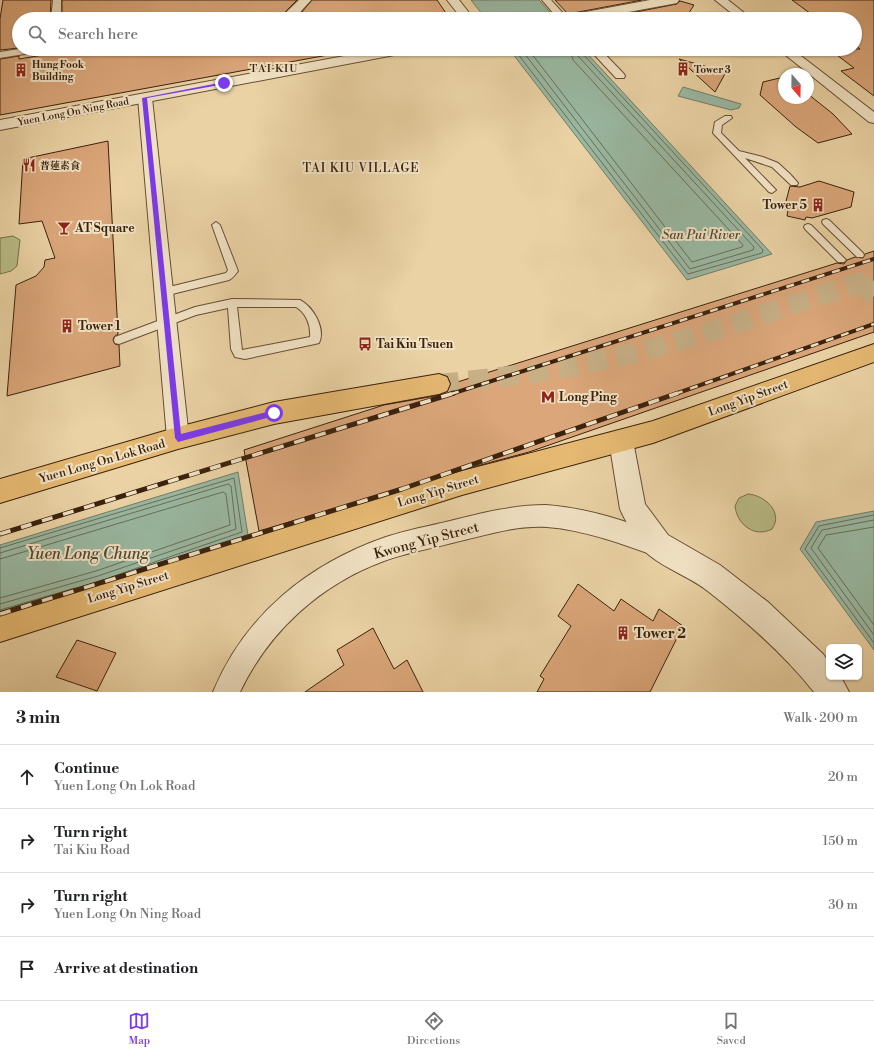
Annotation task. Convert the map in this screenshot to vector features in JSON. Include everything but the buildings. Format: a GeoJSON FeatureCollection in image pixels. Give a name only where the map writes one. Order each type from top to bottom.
{"type":"FeatureCollection","features":[{"type":"Feature","properties":{"kind":"main road","name":"Long Yip Street"},"geometry":{"type":"LineString","coordinates":[[0,627],[462,483],[653,432],[874,353]]}},
{"type":"Feature","properties":{"kind":"main road","name":"Yuen Long On Lok Road"},"geometry":{"type":"LineString","coordinates":[[0,491],[178,438],[274,413],[439,384]]}},
{"type":"Feature","properties":{"kind":"street"},"geometry":{"type":"LineString","coordinates":[[56,12],[57,0]]}},
{"type":"Feature","properties":{"kind":"street"},"geometry":{"type":"LineString","coordinates":[[294,12],[306,0]]}},
{"type":"Feature","properties":{"kind":"street"},"geometry":{"type":"LineString","coordinates":[[453,0],[462,12]]}},
{"type":"Feature","properties":{"kind":"street"},"geometry":{"type":"LineString","coordinates":[[546,0],[557,12]]}},
{"type":"Feature","properties":{"kind":"street"},"geometry":{"type":"LineString","coordinates":[[602,12],[655,1],[672,0]]}},
{"type":"Feature","properties":{"kind":"street"},"geometry":{"type":"LineString","coordinates":[[721,0],[737,12]]}},
{"type":"Feature","properties":{"kind":"street"},"geometry":{"type":"LineString","coordinates":[[0,56],[12,54]]}},
{"type":"Feature","properties":{"kind":"street","name":"Yuen Long On Ning Road"},"geometry":{"type":"LineString","coordinates":[[0,125],[368,56]]}},
{"type":"Feature","properties":{"kind":"street"},"geometry":{"type":"LineString","coordinates":[[601,56],[620,76]]}},
{"type":"Feature","properties":{"kind":"street"},"geometry":{"type":"LineString","coordinates":[[793,56],[874,119]]}},
{"type":"Feature","properties":{"kind":"street"},"geometry":{"type":"LineString","coordinates":[[145,98],[178,438]]}},
{"type":"Feature","properties":{"kind":"street","name":"Kwong Yip Street"},"geometry":{"type":"LineString","coordinates":[[621,441],[633,509],[658,545]]}},
{"type":"Feature","properties":{"kind":"street","name":"Kwong Yip Street"},"geometry":{"type":"LineString","coordinates":[[226,692],[245,653],[264,629],[293,601],[322,579],[352,562],[378,552],[481,524],[546,516],[569,518],[658,545],[710,575],[758,612],[812,665],[834,692]]}},
{"type":"Feature","properties":{"kind":"lane"},"geometry":{"type":"LineString","coordinates":[[728,118],[718,124],[716,128],[717,133],[772,190]]}},
{"type":"Feature","properties":{"kind":"lane"},"geometry":{"type":"LineString","coordinates":[[735,153],[762,158],[772,162],[794,184]]}},
{"type":"Feature","properties":{"kind":"lane"},"geometry":{"type":"LineString","coordinates":[[826,222],[860,255]]}},
{"type":"Feature","properties":{"kind":"lane"},"geometry":{"type":"LineString","coordinates":[[164,292],[229,276],[232,273],[233,271],[216,225]]}},
{"type":"Feature","properties":{"kind":"lane"},"geometry":{"type":"LineString","coordinates":[[808,227],[841,260]]}},
{"type":"Feature","properties":{"kind":"lane"},"geometry":{"type":"LineString","coordinates":[[119,340],[195,311],[232,303],[297,303],[307,309],[316,335],[315,340],[310,343],[245,355],[239,354],[236,350],[232,303]]}},
{"type":"Feature","properties":{"kind":"green space"},"geometry":{"type":"Polygon","coordinates":[[[13,236],[20,240],[17,266],[11,271],[0,274],[0,238],[13,236]]]}},
{"type":"Feature","properties":{"kind":"green space"},"geometry":{"type":"Polygon","coordinates":[[[748,494],[754,495],[766,501],[774,511],[776,516],[772,529],[759,532],[753,531],[739,519],[735,506],[739,498],[748,494]]]}},
{"type":"Feature","properties":{"kind":"water"},"geometry":{"type":"Polygon","coordinates":[[[471,0],[539,0],[550,12],[480,12],[471,0]]]}},
{"type":"Feature","properties":{"kind":"water","name":"San Pui River"},"geometry":{"type":"Polygon","coordinates":[[[514,56],[589,56],[772,254],[687,280],[514,56]]]}},
{"type":"Feature","properties":{"kind":"water"},"geometry":{"type":"Polygon","coordinates":[[[683,87],[741,104],[739,108],[731,110],[678,96],[683,87]]]}},
{"type":"Feature","properties":{"kind":"water","name":"Yuen Long Chung"},"geometry":{"type":"Polygon","coordinates":[[[238,472],[248,535],[100,585],[0,614],[0,545],[238,472]]]}},
{"type":"Feature","properties":{"kind":"water"},"geometry":{"type":"Polygon","coordinates":[[[874,511],[874,650],[800,549],[816,522],[874,511]]]}},
{"type":"Feature","properties":{"kind":"tunnel"},"geometry":{"type":"LineString","coordinates":[[439,384],[563,368],[638,352],[706,333],[874,278]]}},
{"type":"Feature","properties":{"kind":"tunnel"},"geometry":{"type":"LineString","coordinates":[[861,282],[874,296]]}},
{"type":"Feature","properties":{"kind":"railway"},"geometry":{"type":"LineString","coordinates":[[451,394],[874,259]]}},
{"type":"Feature","properties":{"kind":"railway"},"geometry":{"type":"LineString","coordinates":[[675,394],[874,324]]}},
{"type":"Feature","properties":{"kind":"railway"},"geometry":{"type":"LineString","coordinates":[[0,534],[454,393]]}},
{"type":"Feature","properties":{"kind":"railway"},"geometry":{"type":"LineString","coordinates":[[0,614],[402,489],[678,393]]}},
{"type":"Feature","properties":{"kind":"place","name":"Tower 3"},"geometry":{"type":"Point","coordinates":[683,69]}},
{"type":"Feature","properties":{"kind":"place","name":"Hung Fook Building"},"geometry":{"type":"Point","coordinates":[21,70]}},
{"type":"Feature","properties":{"kind":"place","name":"普蓮素食"},"geometry":{"type":"Point","coordinates":[29,165]}},
{"type":"Feature","properties":{"kind":"place","name":"Tower 5"},"geometry":{"type":"Point","coordinates":[818,205]}},
{"type":"Feature","properties":{"kind":"place","name":"AT Square"},"geometry":{"type":"Point","coordinates":[64,228]}},
{"type":"Feature","properties":{"kind":"place","name":"Tower 1"},"geometry":{"type":"Point","coordinates":[67,326]}},
{"type":"Feature","properties":{"kind":"place","name":"Tai Kiu Tsuen"},"geometry":{"type":"Point","coordinates":[365,344]}},
{"type":"Feature","properties":{"kind":"place","name":"Long Ping"},"geometry":{"type":"Point","coordinates":[548,397]}},
{"type":"Feature","properties":{"kind":"place","name":"Tower 2"},"geometry":{"type":"Point","coordinates":[623,633]}},
{"type":"Feature","properties":{"kind":"district","name":"TAI KIU"},"geometry":{"type":"Point","coordinates":[274,68]}},
{"type":"Feature","properties":{"kind":"district","name":"TAI KIU VILLAGE"},"geometry":{"type":"Point","coordinates":[361,168]}},
{"type":"Feature","properties":{"kind":"route"},"geometry":{"type":"LineString","coordinates":[[224,83],[145,98],[178,438],[274,413]]}}]}
